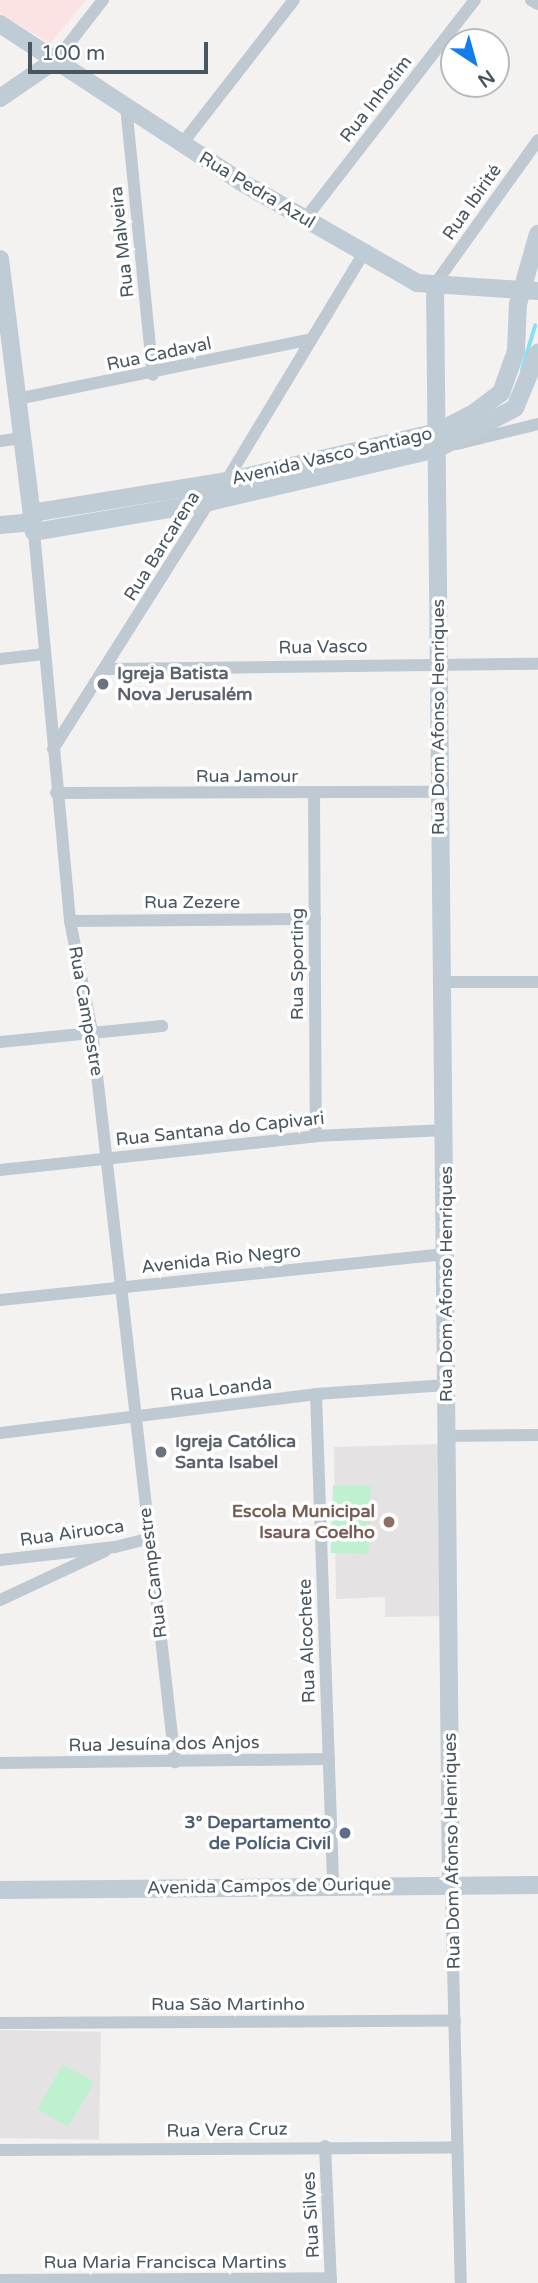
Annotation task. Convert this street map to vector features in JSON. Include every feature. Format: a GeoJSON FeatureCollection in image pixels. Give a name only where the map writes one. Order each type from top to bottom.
{"type":"FeatureCollection","features":[{"type":"Feature","properties":{"kind":"street"},"geometry":{"type":"LineString","coordinates":[[0,98],[57,59],[103,0]]}},
{"type":"Feature","properties":{"kind":"street"},"geometry":{"type":"LineString","coordinates":[[181,145],[294,0]]}},
{"type":"Feature","properties":{"kind":"street","name":"Rua Inhotim"},"geometry":{"type":"LineString","coordinates":[[305,219],[475,0]]}},
{"type":"Feature","properties":{"kind":"street"},"geometry":{"type":"LineString","coordinates":[[531,0],[538,4]]}},
{"type":"Feature","properties":{"kind":"street","name":"Rua Pedra Azul"},"geometry":{"type":"LineString","coordinates":[[0,24],[57,59],[181,145],[417,283],[529,290]]}},
{"type":"Feature","properties":{"kind":"street","name":"Rua Malveira"},"geometry":{"type":"LineString","coordinates":[[126,106],[153,374]]}},
{"type":"Feature","properties":{"kind":"street","name":"Rua Ibirité"},"geometry":{"type":"LineString","coordinates":[[435,284],[538,140]]}},
{"type":"Feature","properties":{"kind":"street","name":"Avenida Vasco Santiago"},"geometry":{"type":"LineString","coordinates":[[33,522],[437,441],[501,393],[516,351],[538,234]]}},
{"type":"Feature","properties":{"kind":"street","name":"Rua Barcarena"},"geometry":{"type":"LineString","coordinates":[[53,749],[108,669],[209,502],[227,481],[308,340],[364,253]]}},
{"type":"Feature","properties":{"kind":"street","name":"Rua Campestre"},"geometry":{"type":"LineString","coordinates":[[0,259],[33,522],[56,793],[70,921],[92,1031],[175,1762]]}},
{"type":"Feature","properties":{"kind":"street","name":"Rua Dom Afonso Henriques"},"geometry":{"type":"LineString","coordinates":[[435,284],[438,792],[444,982],[451,1884],[455,2021],[454,2148],[461,2283]]}},
{"type":"Feature","properties":{"kind":"street","name":"Rua Cadaval"},"geometry":{"type":"LineString","coordinates":[[17,399],[153,374],[308,340]]}},
{"type":"Feature","properties":{"kind":"street"},"geometry":{"type":"LineString","coordinates":[[533,426],[515,414],[515,408],[538,353]]}},
{"type":"Feature","properties":{"kind":"street","name":"Avenida Vasco Santiago"},"geometry":{"type":"LineString","coordinates":[[0,525],[209,502],[437,441],[515,408]]}},
{"type":"Feature","properties":{"kind":"street"},"geometry":{"type":"LineString","coordinates":[[437,441],[533,426]]}},
{"type":"Feature","properties":{"kind":"street"},"geometry":{"type":"LineString","coordinates":[[0,441],[22,438]]}},
{"type":"Feature","properties":{"kind":"street"},"geometry":{"type":"LineString","coordinates":[[0,659],[44,654]]}},
{"type":"Feature","properties":{"kind":"street","name":"Rua Vasco"},"geometry":{"type":"LineString","coordinates":[[108,669],[439,663],[538,664]]}},
{"type":"Feature","properties":{"kind":"street","name":"Rua Jamour"},"geometry":{"type":"LineString","coordinates":[[56,793],[438,792]]}},
{"type":"Feature","properties":{"kind":"street","name":"Rua Sporting"},"geometry":{"type":"LineString","coordinates":[[314,793],[316,1136]]}},
{"type":"Feature","properties":{"kind":"street","name":"Rua Zezere"},"geometry":{"type":"LineString","coordinates":[[70,921],[315,919]]}},
{"type":"Feature","properties":{"kind":"street"},"geometry":{"type":"LineString","coordinates":[[444,982],[538,982]]}},
{"type":"Feature","properties":{"kind":"street"},"geometry":{"type":"LineString","coordinates":[[0,1042],[162,1026]]}},
{"type":"Feature","properties":{"kind":"street","name":"Rua Santana do Capivari"},"geometry":{"type":"LineString","coordinates":[[0,1170],[316,1136],[445,1130]]}},
{"type":"Feature","properties":{"kind":"street","name":"Avenida Rio Negro"},"geometry":{"type":"LineString","coordinates":[[0,1300],[446,1254]]}},
{"type":"Feature","properties":{"kind":"street","name":"Rua Loanda"},"geometry":{"type":"LineString","coordinates":[[0,1433],[316,1394],[447,1385]]}},
{"type":"Feature","properties":{"kind":"street","name":"Rua Alcochete"},"geometry":{"type":"LineString","coordinates":[[316,1394],[333,1885]]}},
{"type":"Feature","properties":{"kind":"street"},"geometry":{"type":"LineString","coordinates":[[447,1436],[538,1435]]}},
{"type":"Feature","properties":{"kind":"street","name":"Rua Airuoca"},"geometry":{"type":"LineString","coordinates":[[0,1560],[114,1547],[150,1538]]}},
{"type":"Feature","properties":{"kind":"street"},"geometry":{"type":"LineString","coordinates":[[0,1600],[114,1547]]}},
{"type":"Feature","properties":{"kind":"street","name":"Rua Jesuína dos Anjos"},"geometry":{"type":"LineString","coordinates":[[0,1763],[329,1759]]}},
{"type":"Feature","properties":{"kind":"street","name":"Avenida Campos de Ourique"},"geometry":{"type":"LineString","coordinates":[[0,1890],[538,1885]]}},
{"type":"Feature","properties":{"kind":"street","name":"Rua São Martinho"},"geometry":{"type":"LineString","coordinates":[[0,2023],[455,2021]]}},
{"type":"Feature","properties":{"kind":"street","name":"Rua Vera Cruz"},"geometry":{"type":"LineString","coordinates":[[0,2150],[325,2146],[454,2148]]}},
{"type":"Feature","properties":{"kind":"street","name":"Rua Silves"},"geometry":{"type":"LineString","coordinates":[[325,2146],[331,2281]]}},
{"type":"Feature","properties":{"kind":"street","name":"Rua Maria Francisca Martins"},"geometry":{"type":"LineString","coordinates":[[0,2280],[331,2281]]}},
{"type":"Feature","properties":{"kind":"shaded area"},"geometry":{"type":"Polygon","coordinates":[[[0,0],[86,0],[50,44],[0,13],[0,0]]]}},
{"type":"Feature","properties":{"kind":"shaded area","name":"Escola Municipal Isaura Coelho"},"geometry":{"type":"Polygon","coordinates":[[[441,1444],[444,1616],[385,1617],[385,1597],[336,1599],[334,1447],[441,1444]]]}},
{"type":"Feature","properties":{"kind":"shaded area"},"geometry":{"type":"Polygon","coordinates":[[[0,2030],[101,2032],[99,2140],[0,2138],[0,2030]]]}},
{"type":"Feature","properties":{"kind":"green space"},"geometry":{"type":"Polygon","coordinates":[[[333,1485],[371,1486],[369,1554],[331,1553],[333,1485]]]}},
{"type":"Feature","properties":{"kind":"green space"},"geometry":{"type":"Polygon","coordinates":[[[63,2064],[94,2082],[68,2127],[37,2109],[63,2064]]]}},
{"type":"Feature","properties":{"kind":"waterway"},"geometry":{"type":"LineString","coordinates":[[522,370],[535,326]]}},
{"type":"Feature","properties":{"kind":"place","name":"Igreja Batista Nova Jerusalém"},"geometry":{"type":"Point","coordinates":[103,684]}},
{"type":"Feature","properties":{"kind":"place","name":"Igreja Católica Santa Isabel"},"geometry":{"type":"Point","coordinates":[161,1452]}},
{"type":"Feature","properties":{"kind":"place","name":"Escola Municipal Isaura Coelho"},"geometry":{"type":"Point","coordinates":[389,1522]}},
{"type":"Feature","properties":{"kind":"place","name":"3° Departamento de Polícia Civil"},"geometry":{"type":"Point","coordinates":[345,1833]}}]}
